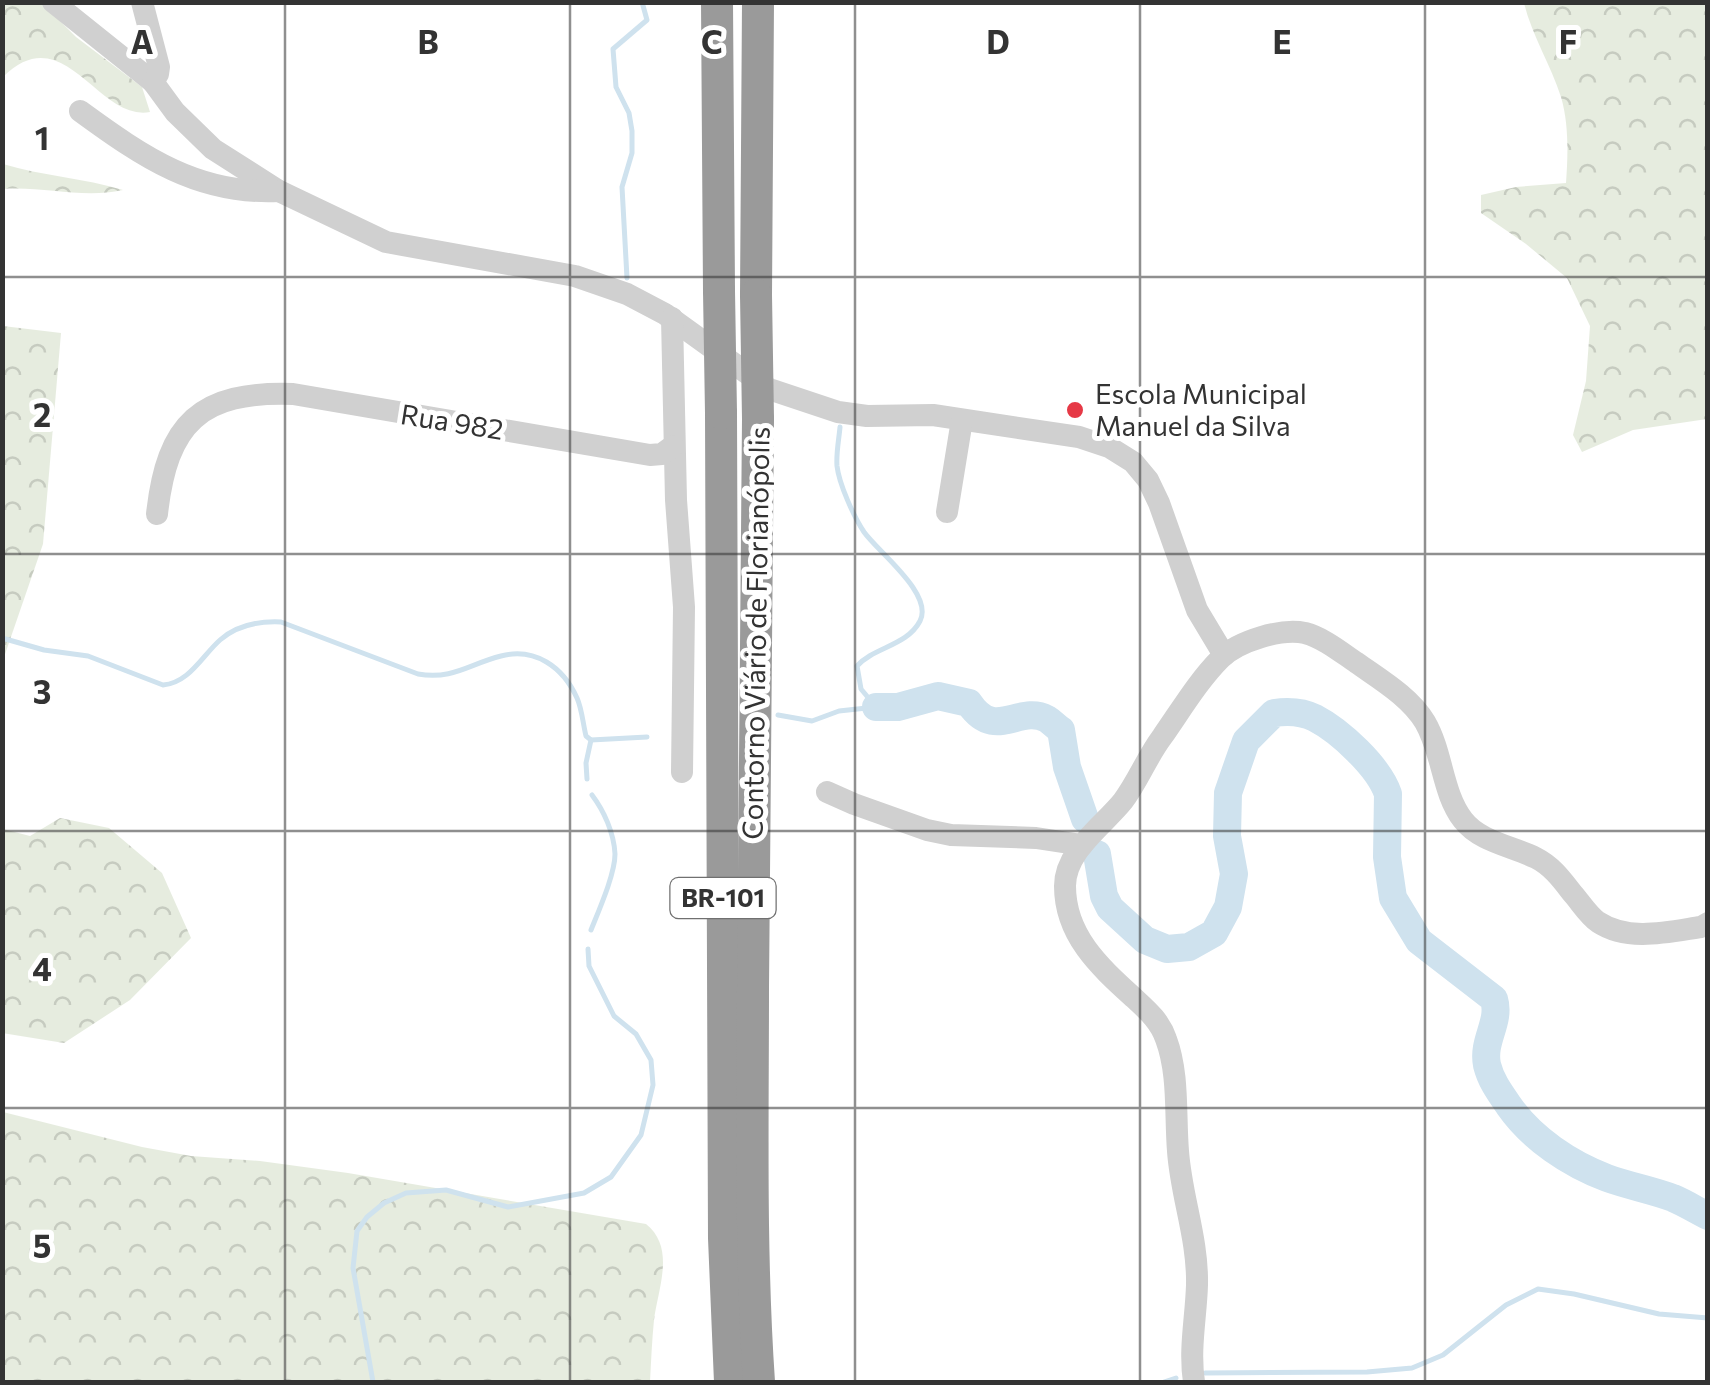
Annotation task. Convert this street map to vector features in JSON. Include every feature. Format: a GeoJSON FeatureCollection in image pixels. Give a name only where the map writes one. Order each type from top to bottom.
{"type":"FeatureCollection","features":[{"type":"Feature","properties":{"kind":"highway","name":"Contorno Viário de Florianópolis"},"geometry":{"type":"LineString","coordinates":[[717,2],[724,1220],[730,1382]]}},
{"type":"Feature","properties":{"kind":"highway","name":"Contorno Viário de Florianópolis"},"geometry":{"type":"LineString","coordinates":[[758,2],[753,1200],[760,1382]]}},
{"type":"Feature","properties":{"kind":"street"},"geometry":{"type":"LineString","coordinates":[[53,2],[153,82],[212,149],[279,191],[386,242],[575,276],[627,294],[672,318],[769,388],[809,404],[867,416],[933,415],[1079,437],[1109,447],[1134,462],[1148,480],[1196,610],[1224,655]]}},
{"type":"Feature","properties":{"kind":"street"},"geometry":{"type":"LineString","coordinates":[[142,2],[159,66],[153,82]]}},
{"type":"Feature","properties":{"kind":"street"},"geometry":{"type":"LineString","coordinates":[[80,111],[184,176],[246,192],[279,191]]}},
{"type":"Feature","properties":{"kind":"street"},"geometry":{"type":"LineString","coordinates":[[672,318],[674,446],[684,606],[682,772]]}},
{"type":"Feature","properties":{"kind":"street","name":"Rua 982"},"geometry":{"type":"LineString","coordinates":[[158,514],[161,483],[175,444],[204,409],[259,393],[293,394],[650,454],[662,454],[674,446]]}},
{"type":"Feature","properties":{"kind":"street"},"geometry":{"type":"LineString","coordinates":[[948,512],[962,420]]}},
{"type":"Feature","properties":{"kind":"street"},"geometry":{"type":"LineString","coordinates":[[1194,1382],[1195,1240],[1178,1153],[1177,1107],[1166,1037],[1155,1017],[1104,971],[1078,939],[1069,918],[1065,884],[1070,864],[1082,845],[1124,800],[1153,749],[1224,655],[1262,636],[1285,632],[1306,633],[1335,648],[1414,707],[1440,757],[1453,806],[1478,834],[1550,867],[1595,920],[1610,929],[1650,935],[1708,924]]}},
{"type":"Feature","properties":{"kind":"street"},"geometry":{"type":"LineString","coordinates":[[826,792],[927,830],[951,835],[1036,838],[1082,845]]}},
{"type":"Feature","properties":{"kind":"green space"},"geometry":{"type":"Polygon","coordinates":[[[3,3],[42,3],[76,37],[142,87],[150,112],[131,111],[63,64],[44,58],[25,61],[3,77],[3,3]]]}},
{"type":"Feature","properties":{"kind":"green space"},"geometry":{"type":"Polygon","coordinates":[[[1524,3],[1707,3],[1707,419],[1633,430],[1582,452],[1573,435],[1586,381],[1590,326],[1567,278],[1481,213],[1481,195],[1516,187],[1566,183],[1564,107],[1524,3]]]}},
{"type":"Feature","properties":{"kind":"green space"},"geometry":{"type":"Polygon","coordinates":[[[3,164],[123,190],[93,193],[3,189],[3,164]]]}},
{"type":"Feature","properties":{"kind":"green space"},"geometry":{"type":"Polygon","coordinates":[[[3,326],[61,333],[43,544],[3,660],[3,326]]]}},
{"type":"Feature","properties":{"kind":"green space"},"geometry":{"type":"Polygon","coordinates":[[[60,818],[109,828],[162,873],[191,938],[130,1000],[64,1043],[2,1033],[3,829],[30,836],[60,818]]]}},
{"type":"Feature","properties":{"kind":"green space"},"geometry":{"type":"Polygon","coordinates":[[[3,1112],[191,1156],[348,1173],[646,1224],[655,1234],[663,1256],[650,1382],[3,1382],[3,1112]]]}},
{"type":"Feature","properties":{"kind":"waterway"},"geometry":{"type":"LineString","coordinates":[[627,278],[622,187],[632,153],[632,131],[629,113],[616,87],[613,49],[647,20],[642,2]]}},
{"type":"Feature","properties":{"kind":"waterway"},"geometry":{"type":"LineString","coordinates":[[840,427],[837,466],[852,509],[864,532],[912,586],[922,610],[920,621],[907,636],[857,666],[861,689],[876,707]]}},
{"type":"Feature","properties":{"kind":"waterway"},"geometry":{"type":"LineString","coordinates":[[2,638],[44,650],[88,656],[163,685],[188,674],[227,635],[241,627],[265,622],[281,622],[418,674],[451,673],[501,656],[525,654],[546,662],[564,677],[577,698],[586,736],[591,740],[647,737]]}},
{"type":"Feature","properties":{"kind":"waterway"},"geometry":{"type":"LineString","coordinates":[[876,707],[898,707],[938,696],[969,703],[988,720],[1027,716],[1047,719],[1061,730],[1067,767],[1085,819]]}},
{"type":"Feature","properties":{"kind":"waterway"},"geometry":{"type":"LineString","coordinates":[[778,715],[812,721],[839,711],[876,707]]}},
{"type":"Feature","properties":{"kind":"waterway"},"geometry":{"type":"LineString","coordinates":[[1097,854],[1104,896],[1110,908],[1145,940],[1167,949],[1189,947],[1214,933],[1228,907],[1234,874],[1227,836],[1228,793],[1246,741],[1274,713],[1300,713],[1325,724],[1368,762],[1388,794],[1387,857],[1393,898],[1419,941],[1494,999],[1487,1065],[1496,1087],[1518,1118],[1540,1140],[1579,1165],[1673,1198],[1708,1216]]}},
{"type":"Feature","properties":{"kind":"waterway"},"geometry":{"type":"LineString","coordinates":[[587,779],[591,740]]}},
{"type":"Feature","properties":{"kind":"waterway"},"geometry":{"type":"LineString","coordinates":[[591,930],[610,882],[615,854],[608,823],[592,795]]}},
{"type":"Feature","properties":{"kind":"waterway"},"geometry":{"type":"LineString","coordinates":[[373,1382],[353,1268],[357,1231],[367,1217],[384,1203],[406,1193],[446,1190],[508,1207],[584,1193],[611,1177],[641,1135],[653,1085],[651,1060],[636,1034],[614,1016],[589,966],[588,949]]}},
{"type":"Feature","properties":{"kind":"waterway"},"geometry":{"type":"LineString","coordinates":[[1205,1373],[1412,1368],[1443,1355],[1506,1305],[1538,1289],[1659,1314],[1708,1318]]}},
{"type":"Feature","properties":{"kind":"waterway"},"geometry":{"type":"LineString","coordinates":[[1164,1382],[1176,1378]]}},
{"type":"Feature","properties":{"kind":"place","name":"Escola Municipal Manuel da Silva"},"geometry":{"type":"Point","coordinates":[1075,410]}}]}
